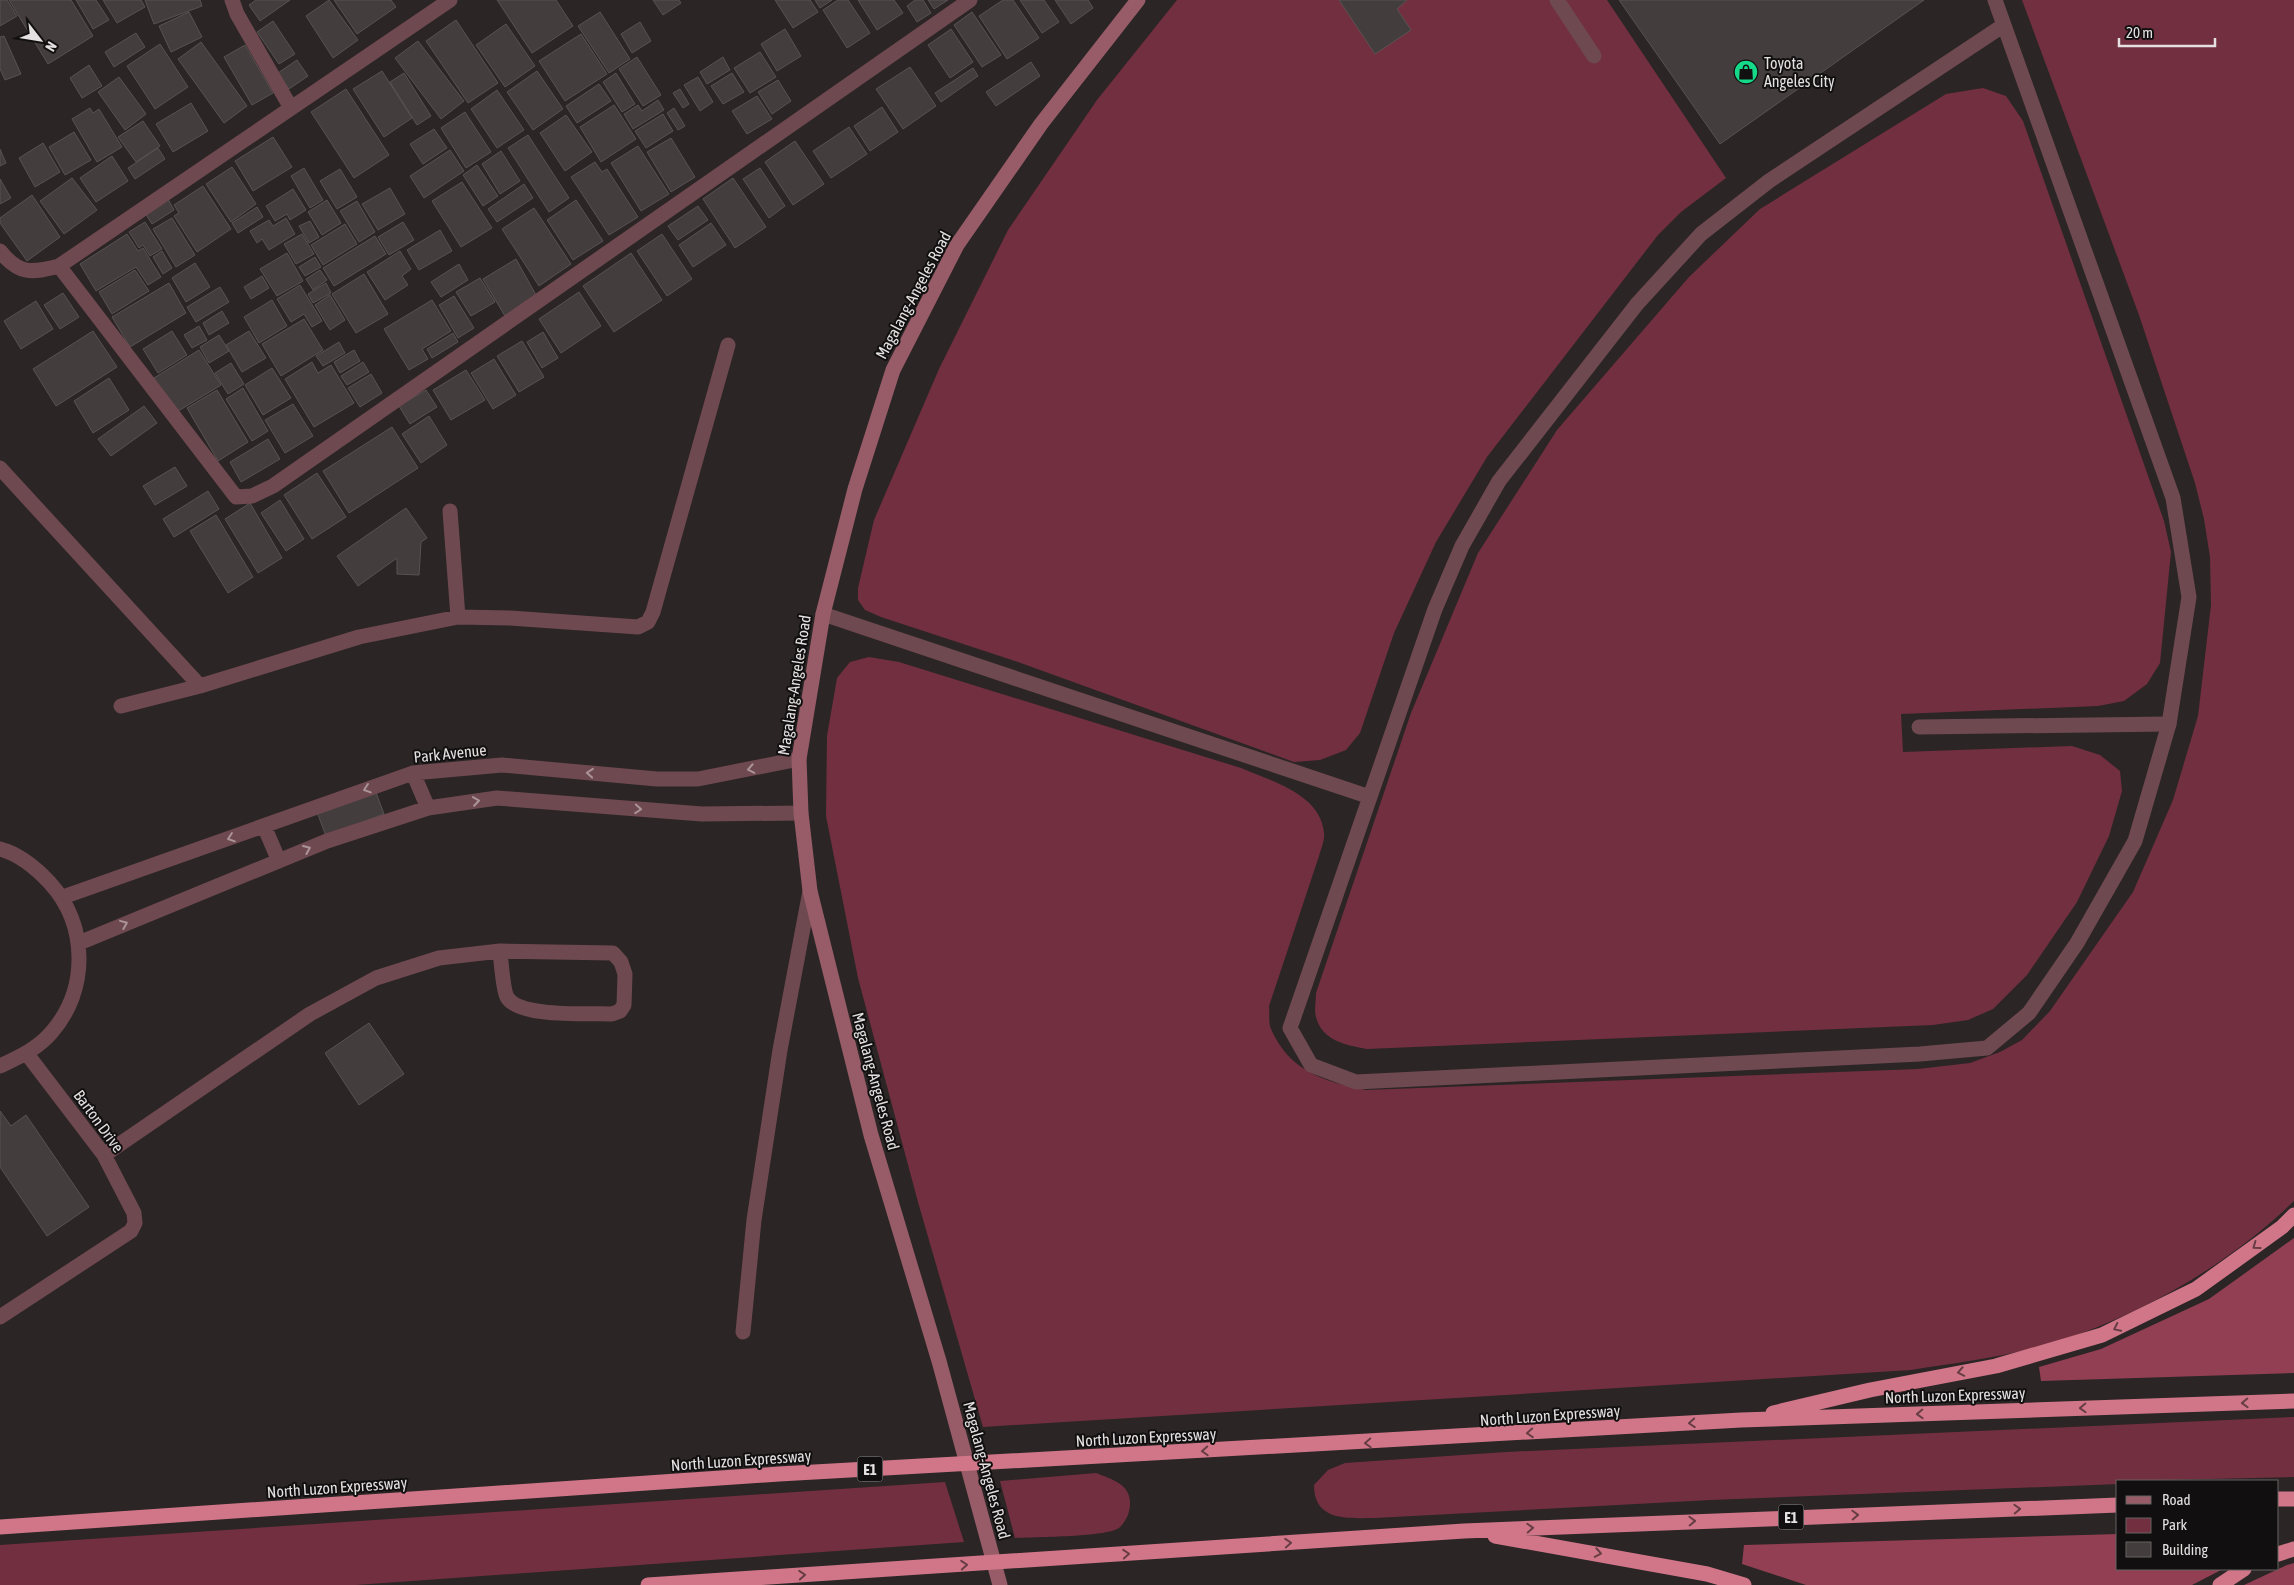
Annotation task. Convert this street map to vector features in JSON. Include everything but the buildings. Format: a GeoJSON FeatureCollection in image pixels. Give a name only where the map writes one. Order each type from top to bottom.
{"type":"FeatureCollection","features":[{"type":"Feature","properties":{"kind":"highway"},"geometry":{"type":"LineString","coordinates":[[1741,1420],[1870,1390],[1996,1366],[2102,1335],[2196,1289],[2282,1227],[2294,1215]]}},
{"type":"Feature","properties":{"kind":"highway","name":"North Luzon Expressway"},"geometry":{"type":"LineString","coordinates":[[0,1526],[779,1474],[1741,1420],[2294,1401]]}},
{"type":"Feature","properties":{"kind":"highway"},"geometry":{"type":"LineString","coordinates":[[2279,1499],[2294,1499]]}},
{"type":"Feature","properties":{"kind":"highway","name":"E1"},"geometry":{"type":"LineString","coordinates":[[648,1585],[1464,1531],[2116,1505]]}},
{"type":"Feature","properties":{"kind":"highway"},"geometry":{"type":"LineString","coordinates":[[1464,1531],[1580,1550],[1707,1574],[1744,1585]]}},
{"type":"Feature","properties":{"kind":"highway"},"geometry":{"type":"LineString","coordinates":[[2279,1554],[2294,1549]]}},
{"type":"Feature","properties":{"kind":"highway"},"geometry":{"type":"LineString","coordinates":[[2220,1585],[2242,1570]]}},
{"type":"Feature","properties":{"kind":"main road","name":"Magalang-Angeles Road"},"geometry":{"type":"LineString","coordinates":[[1000,1585],[939,1361],[871,1135],[810,891],[801,813],[799,759],[823,614],[855,488],[894,370],[957,246],[1041,124],[1138,0]]}},
{"type":"Feature","properties":{"kind":"street"},"geometry":{"type":"LineString","coordinates":[[232,0],[237,14],[291,108]]}},
{"type":"Feature","properties":{"kind":"street"},"geometry":{"type":"LineString","coordinates":[[0,251],[15,266],[35,272],[59,266],[450,0]]}},
{"type":"Feature","properties":{"kind":"street"},"geometry":{"type":"LineString","coordinates":[[59,266],[236,497],[252,496],[281,480],[970,0]]}},
{"type":"Feature","properties":{"kind":"street"},"geometry":{"type":"LineString","coordinates":[[1557,0],[1594,56]]}},
{"type":"Feature","properties":{"kind":"street"},"geometry":{"type":"LineString","coordinates":[[1995,0],[2004,25],[2173,498],[2189,597],[2169,724],[2135,841],[2077,943],[2029,1013],[1987,1048],[1920,1054],[1356,1082],[1312,1065],[1290,1028],[1435,609],[1462,546],[1499,481],[1637,304],[1701,234],[1769,181],[2004,25]]}},
{"type":"Feature","properties":{"kind":"street"},"geometry":{"type":"LineString","coordinates":[[121,706],[200,686],[359,637],[458,617],[510,618],[638,627],[648,622],[653,612],[728,344]]}},
{"type":"Feature","properties":{"kind":"street"},"geometry":{"type":"LineString","coordinates":[[0,468],[200,686]]}},
{"type":"Feature","properties":{"kind":"street"},"geometry":{"type":"LineString","coordinates":[[450,510],[458,617]]}},
{"type":"Feature","properties":{"kind":"street"},"geometry":{"type":"LineString","coordinates":[[823,614],[1370,797]]}},
{"type":"Feature","properties":{"kind":"street"},"geometry":{"type":"LineString","coordinates":[[1919,727],[2169,724]]}},
{"type":"Feature","properties":{"kind":"street","name":"Park Avenue"},"geometry":{"type":"LineString","coordinates":[[63,897],[413,773],[502,765],[656,779],[698,779],[799,759]]}},
{"type":"Feature","properties":{"kind":"street"},"geometry":{"type":"LineString","coordinates":[[413,773],[428,808]]}},
{"type":"Feature","properties":{"kind":"street"},"geometry":{"type":"LineString","coordinates":[[79,943],[327,841],[428,808],[497,798],[702,814],[801,813]]}},
{"type":"Feature","properties":{"kind":"street"},"geometry":{"type":"LineString","coordinates":[[264,826],[279,861]]}},
{"type":"Feature","properties":{"kind":"street"},"geometry":{"type":"LineString","coordinates":[[0,850],[37,869],[63,897],[74,919],[79,943],[78,975],[69,1006],[51,1033],[27,1054],[0,1066]]}},
{"type":"Feature","properties":{"kind":"street"},"geometry":{"type":"LineString","coordinates":[[744,1332],[754,1220],[780,1050],[810,891]]}},
{"type":"Feature","properties":{"kind":"street"},"geometry":{"type":"LineString","coordinates":[[104,1155],[310,1014],[376,978],[439,958],[500,951],[613,953],[621,962],[625,974],[624,1005],[620,1011],[612,1014],[530,1011],[516,1006],[506,997],[500,951]]}},
{"type":"Feature","properties":{"kind":"street","name":"Barton Drive"},"geometry":{"type":"LineString","coordinates":[[0,1318],[131,1231],[135,1223],[134,1213],[104,1155],[27,1054]]}},
{"type":"Feature","properties":{"kind":"green space"},"geometry":{"type":"Polygon","coordinates":[[[1177,0],[1607,0],[1726,178],[1681,212],[1658,235],[1487,457],[1436,542],[1394,633],[1360,733],[1346,750],[1320,760],[1294,762],[1015,661],[881,617],[865,610],[858,600],[858,588],[874,520],[939,369],[1008,230],[1097,100],[1177,0]]]}},
{"type":"Feature","properties":{"kind":"green space"},"geometry":{"type":"Polygon","coordinates":[[[2022,0],[2294,0],[2294,1201],[2242,1245],[2185,1284],[2155,1301],[2124,1316],[2060,1341],[1986,1358],[1911,1370],[983,1427],[918,1202],[858,978],[826,816],[827,736],[837,678],[850,662],[869,657],[899,662],[1241,768],[1280,784],[1304,799],[1314,808],[1321,820],[1324,839],[1269,1006],[1270,1023],[1271,1029],[1279,1043],[1298,1065],[1336,1083],[1366,1090],[1918,1069],[1970,1063],[2000,1052],[2022,1040],[2050,1011],[2133,892],[2173,800],[2198,716],[2211,605],[2210,557],[2204,519],[2195,483],[2139,315],[2022,0]]]}},
{"type":"Feature","properties":{"kind":"green space"},"geometry":{"type":"Polygon","coordinates":[[[1983,88],[2006,96],[2023,121],[2164,521],[2171,552],[2160,663],[2147,684],[2124,701],[2098,706],[1901,714],[1903,752],[2072,746],[2100,755],[2120,771],[2122,791],[2109,836],[2077,902],[2027,975],[1993,1009],[1968,1020],[1933,1025],[1367,1049],[1351,1046],[1329,1037],[1319,1025],[1316,1017],[1316,993],[1411,713],[1478,553],[1557,430],[1689,277],[1760,209],[1946,94],[1983,88]]]}},
{"type":"Feature","properties":{"kind":"green space"},"geometry":{"type":"Polygon","coordinates":[[[2294,1417],[2294,1477],[2116,1480],[2116,1484],[1711,1500],[1375,1518],[1334,1515],[1326,1512],[1320,1506],[1316,1497],[1314,1485],[1328,1470],[1345,1463],[1506,1452],[2294,1417]]]}},
{"type":"Feature","properties":{"kind":"green space"},"geometry":{"type":"Polygon","coordinates":[[[1096,1473],[1119,1483],[1127,1492],[1130,1504],[1129,1510],[1126,1520],[1119,1528],[1086,1535],[1015,1538],[1000,1481],[1096,1473]]]}},
{"type":"Feature","properties":{"kind":"green space"},"geometry":{"type":"Polygon","coordinates":[[[945,1482],[964,1542],[356,1585],[0,1585],[0,1545],[945,1482]]]}},
{"type":"Feature","properties":{"kind":"shaded area"},"geometry":{"type":"Polygon","coordinates":[[[2294,1238],[2294,1373],[2041,1381],[2039,1367],[2101,1349],[2209,1299],[2294,1238]]]}},
{"type":"Feature","properties":{"kind":"shaded area"},"geometry":{"type":"Polygon","coordinates":[[[2116,1534],[2116,1570],[2221,1570],[2192,1585],[1806,1585],[1742,1564],[1744,1545],[2116,1534]]]}},
{"type":"Feature","properties":{"kind":"shaded area"},"geometry":{"type":"Polygon","coordinates":[[[2294,1563],[2294,1585],[2244,1585],[2279,1570],[2294,1563]]]}},
{"type":"Feature","properties":{"kind":"place","name":"Toyota Angeles City"},"geometry":{"type":"Point","coordinates":[1746,72]}}]}
